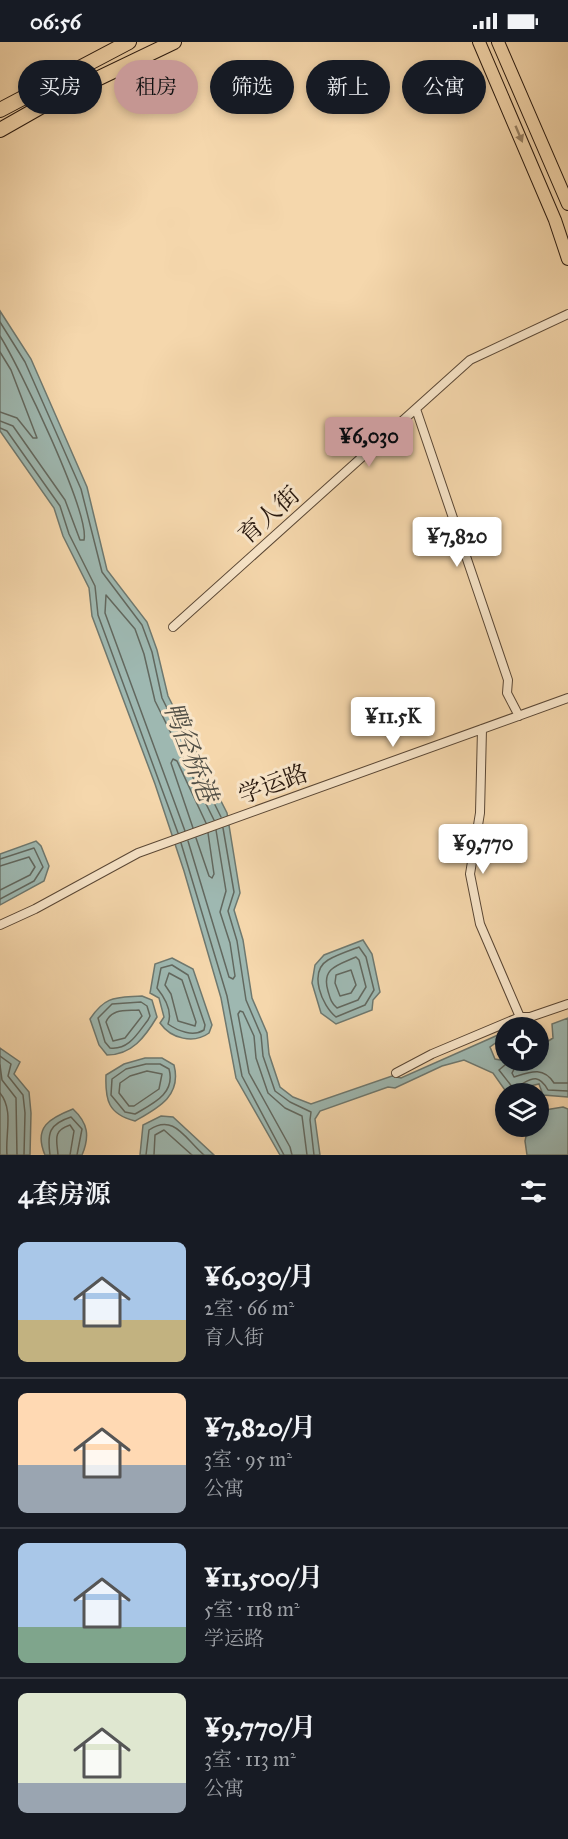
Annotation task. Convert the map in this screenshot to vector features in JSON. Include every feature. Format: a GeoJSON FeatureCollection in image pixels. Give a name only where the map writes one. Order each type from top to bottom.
{"type":"FeatureCollection","features":[{"type":"Feature","properties":{"kind":"highway"},"geometry":{"type":"LineString","coordinates":[[0,110],[129,42]]}},
{"type":"Feature","properties":{"kind":"highway"},"geometry":{"type":"LineString","coordinates":[[0,130],[60,96],[174,42]]}},
{"type":"Feature","properties":{"kind":"main road"},"geometry":{"type":"LineString","coordinates":[[479,42],[555,220],[568,260]]}},
{"type":"Feature","properties":{"kind":"main road"},"geometry":{"type":"LineString","coordinates":[[498,42],[568,204]]}},
{"type":"Feature","properties":{"kind":"street","name":"育人街"},"geometry":{"type":"LineString","coordinates":[[173,627],[470,360],[568,315]]}},
{"type":"Feature","properties":{"kind":"street"},"geometry":{"type":"LineString","coordinates":[[416,409],[508,680],[507,693],[519,716]]}},
{"type":"Feature","properties":{"kind":"street","name":"学运路"},"geometry":{"type":"LineString","coordinates":[[0,925],[35,909],[138,853],[568,698]]}},
{"type":"Feature","properties":{"kind":"street"},"geometry":{"type":"LineString","coordinates":[[482,729],[480,813],[470,874],[480,924],[520,1017]]}},
{"type":"Feature","properties":{"kind":"street"},"geometry":{"type":"LineString","coordinates":[[530,1017],[568,1004]]}},
{"type":"Feature","properties":{"kind":"street"},"geometry":{"type":"LineString","coordinates":[[396,1073],[432,1054],[495,1028]]}},
{"type":"Feature","properties":{"kind":"water","name":"鸭径桥港"},"geometry":{"type":"Polygon","coordinates":[[[0,311],[31,359],[87,487],[107,570],[147,622],[157,650],[168,696],[227,813],[240,893],[234,910],[243,940],[252,998],[267,1033],[269,1054],[280,1087],[293,1097],[311,1104],[392,1076],[401,1078],[495,1036],[495,1043],[490,1047],[495,1059],[495,1071],[549,1071],[549,1041],[553,1038],[552,1024],[568,1018],[568,1097],[549,1095],[549,1083],[500,1083],[493,1073],[464,1060],[442,1066],[395,1088],[388,1087],[320,1111],[315,1119],[320,1155],[280,1155],[236,1078],[221,998],[184,871],[155,784],[92,616],[89,588],[63,536],[54,508],[0,431],[0,311]]]}},
{"type":"Feature","properties":{"kind":"water"},"geometry":{"type":"Polygon","coordinates":[[[36,841],[41,846],[49,866],[44,881],[0,905],[0,854],[36,841]]]}},
{"type":"Feature","properties":{"kind":"water"},"geometry":{"type":"Polygon","coordinates":[[[363,940],[372,954],[380,992],[373,1000],[372,1010],[336,1024],[321,1013],[312,983],[315,965],[324,955],[363,940]]]}},
{"type":"Feature","properties":{"kind":"water"},"geometry":{"type":"Polygon","coordinates":[[[172,958],[193,969],[212,1025],[209,1033],[203,1036],[190,1039],[176,1036],[160,1023],[164,1017],[159,998],[150,993],[155,964],[172,958]]]}},
{"type":"Feature","properties":{"kind":"water"},"geometry":{"type":"Polygon","coordinates":[[[142,996],[152,1000],[157,1017],[137,1044],[124,1052],[107,1055],[99,1045],[90,1019],[101,1006],[112,999],[142,996]]]}},
{"type":"Feature","properties":{"kind":"water"},"geometry":{"type":"Polygon","coordinates":[[[0,1048],[20,1062],[14,1074],[29,1092],[30,1155],[0,1155],[0,1048]]]}},
{"type":"Feature","properties":{"kind":"water"},"geometry":{"type":"Polygon","coordinates":[[[145,1058],[162,1058],[174,1065],[175,1085],[160,1106],[135,1121],[119,1114],[110,1105],[106,1092],[106,1075],[124,1064],[145,1058]]]}},
{"type":"Feature","properties":{"kind":"water"},"geometry":{"type":"Polygon","coordinates":[[[563,1107],[568,1109],[568,1155],[527,1155],[526,1137],[549,1137],[549,1109],[563,1107]]]}},
{"type":"Feature","properties":{"kind":"water"},"geometry":{"type":"Polygon","coordinates":[[[73,1109],[82,1119],[86,1130],[87,1136],[82,1155],[45,1155],[41,1137],[46,1125],[57,1116],[73,1109]]]}},
{"type":"Feature","properties":{"kind":"water"},"geometry":{"type":"Polygon","coordinates":[[[161,1116],[173,1117],[214,1155],[140,1155],[143,1125],[161,1116]]]}}]}
